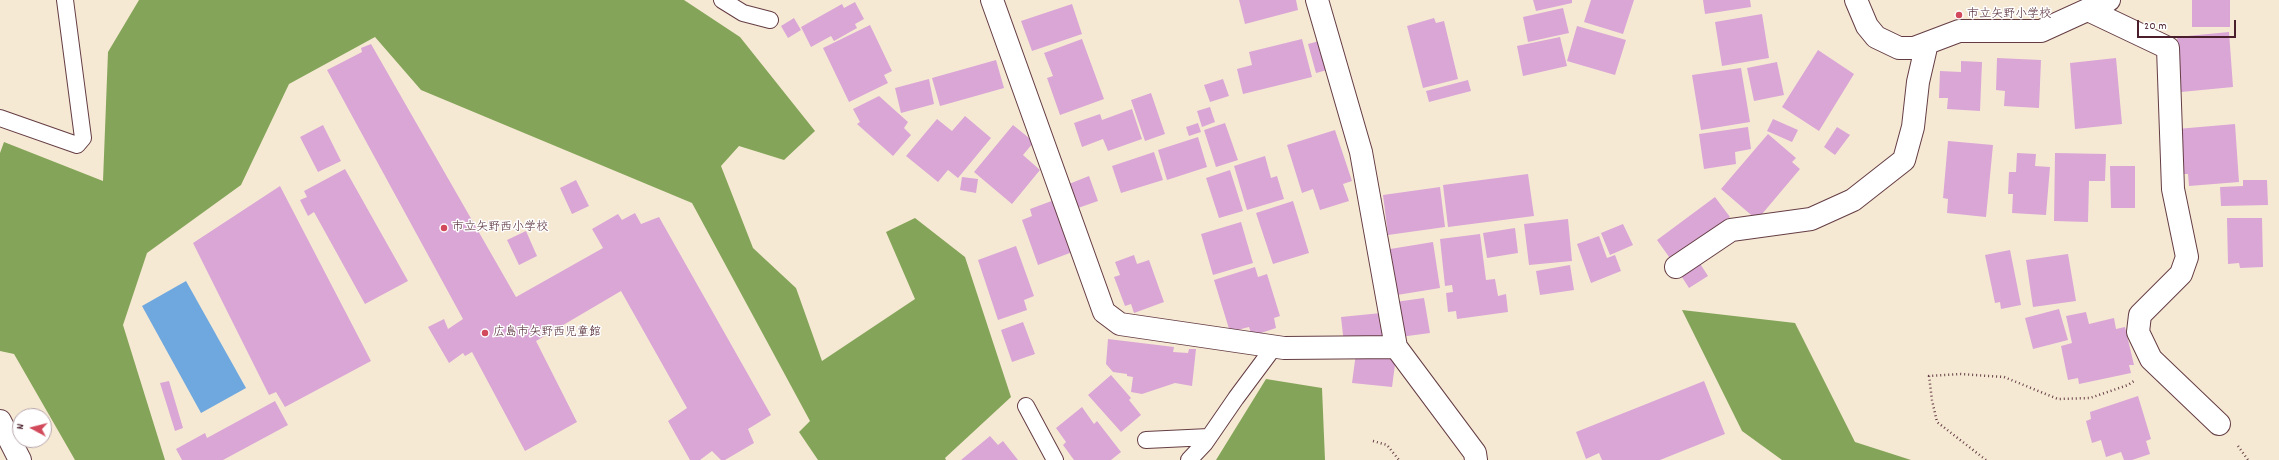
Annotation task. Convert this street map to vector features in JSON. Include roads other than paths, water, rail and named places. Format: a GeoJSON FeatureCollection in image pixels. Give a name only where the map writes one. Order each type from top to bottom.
{"type":"FeatureCollection","features":[{"type":"Feature","properties":{"kind":"street"},"geometry":{"type":"LineString","coordinates":[[992,0],[1104,312],[1120,324],[1274,347],[1396,347]]}},
{"type":"Feature","properties":{"kind":"street"},"geometry":{"type":"LineString","coordinates":[[1317,0],[1361,152],[1396,347],[1475,453],[1476,460]]}},
{"type":"Feature","properties":{"kind":"street"},"geometry":{"type":"LineString","coordinates":[[1856,0],[1867,26],[1876,37],[1899,48],[1914,48],[1958,31],[2041,31],[2110,0]]}},
{"type":"Feature","properties":{"kind":"street"},"geometry":{"type":"LineString","coordinates":[[2088,10],[2168,48],[2173,189],[2187,257],[2181,274],[2140,315],[2138,332],[2151,359],[2219,424]]}},
{"type":"Feature","properties":{"kind":"street"},"geometry":{"type":"LineString","coordinates":[[1676,266],[1731,230],[1811,219],[1853,200],[1904,160],[1913,127],[1918,82],[1927,43]]}},
{"type":"Feature","properties":{"kind":"street"},"geometry":{"type":"LineString","coordinates":[[0,422],[20,460]]}},
{"type":"Feature","properties":{"kind":"lane"},"geometry":{"type":"LineString","coordinates":[[0,118],[77,145],[84,138],[65,0]]}},
{"type":"Feature","properties":{"kind":"lane"},"geometry":{"type":"LineString","coordinates":[[722,0],[743,13],[770,20]]}},
{"type":"Feature","properties":{"kind":"lane"},"geometry":{"type":"LineString","coordinates":[[1189,460],[1209,437],[1274,347]]}},
{"type":"Feature","properties":{"kind":"lane"},"geometry":{"type":"LineString","coordinates":[[1026,406],[1055,460]]}},
{"type":"Feature","properties":{"kind":"lane"},"geometry":{"type":"LineString","coordinates":[[1146,440],[1209,437]]}},
{"type":"Feature","properties":{"kind":"water"},"geometry":{"type":"Polygon","coordinates":[[[186,281],[246,388],[201,413],[142,306],[186,281]]]}},
{"type":"Feature","properties":{"kind":"place","name":"市立矢野小学校"},"geometry":{"type":"Point","coordinates":[1959,15]}},
{"type":"Feature","properties":{"kind":"place","name":"市立矢野西小学校"},"geometry":{"type":"Point","coordinates":[444,228]}},
{"type":"Feature","properties":{"kind":"place","name":"広島市矢野西児童館"},"geometry":{"type":"Point","coordinates":[485,333]}}]}
